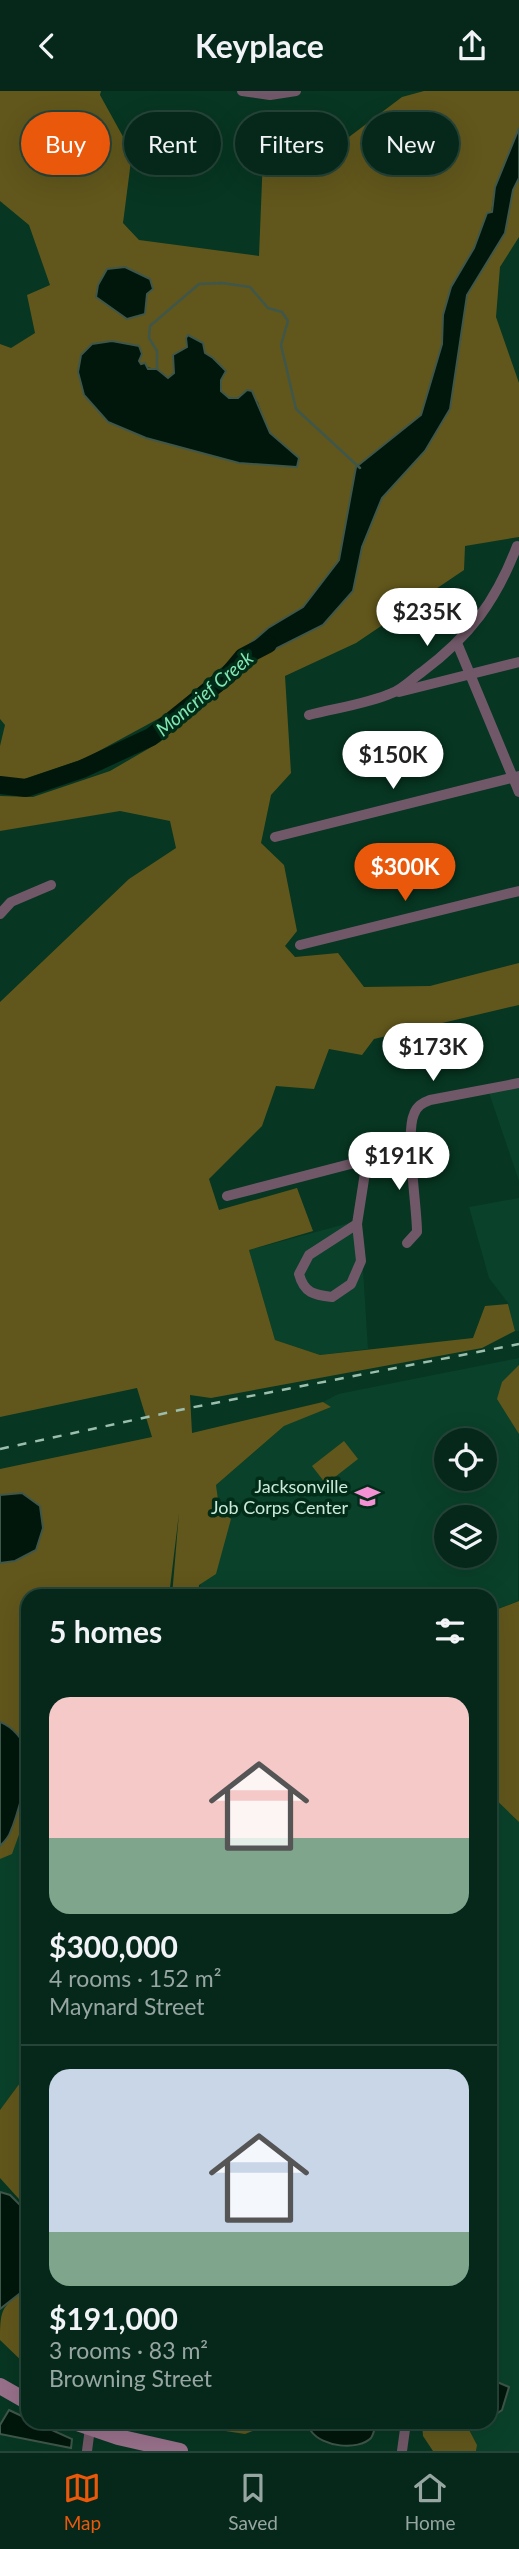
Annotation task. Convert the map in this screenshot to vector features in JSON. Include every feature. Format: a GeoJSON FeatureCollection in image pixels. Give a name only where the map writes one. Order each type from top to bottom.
{"type":"FeatureCollection","features":[{"type":"Feature","properties":{"kind":"main road"},"geometry":{"type":"LineString","coordinates":[[0,2386],[21,2398]]}},
{"type":"Feature","properties":{"kind":"main road"},"geometry":{"type":"LineString","coordinates":[[93,2429],[143,2444],[180,2451]]}},
{"type":"Feature","properties":{"kind":"street"},"geometry":{"type":"LineString","coordinates":[[242,91],[270,95],[296,91]]}},
{"type":"Feature","properties":{"kind":"street"},"geometry":{"type":"LineString","coordinates":[[393,693],[457,643],[478,621],[492,601],[517,546]]}},
{"type":"Feature","properties":{"kind":"street"},"geometry":{"type":"LineString","coordinates":[[457,643],[516,777],[519,792]]}},
{"type":"Feature","properties":{"kind":"street"},"geometry":{"type":"LineString","coordinates":[[309,715],[519,663]]}},
{"type":"Feature","properties":{"kind":"street"},"geometry":{"type":"LineString","coordinates":[[275,837],[516,777]]}},
{"type":"Feature","properties":{"kind":"street"},"geometry":{"type":"LineString","coordinates":[[0,914],[10,902],[51,885]]}},
{"type":"Feature","properties":{"kind":"street"},"geometry":{"type":"LineString","coordinates":[[299,945],[519,891]]}},
{"type":"Feature","properties":{"kind":"street"},"geometry":{"type":"LineString","coordinates":[[407,1243],[417,1231],[411,1121],[414,1112],[420,1104],[430,1100],[519,1083]]}},
{"type":"Feature","properties":{"kind":"street"},"geometry":{"type":"LineString","coordinates":[[227,1196],[412,1148]]}},
{"type":"Feature","properties":{"kind":"street"},"geometry":{"type":"LineString","coordinates":[[357,1224],[309,1255],[299,1274],[307,1292],[332,1297],[351,1284],[361,1261],[357,1224],[366,1160]]}},
{"type":"Feature","properties":{"kind":"street"},"geometry":{"type":"LineString","coordinates":[[87,2451],[90,2429]]}},
{"type":"Feature","properties":{"kind":"street"},"geometry":{"type":"LineString","coordinates":[[402,2451],[405,2429]]}},
{"type":"Feature","properties":{"kind":"shaded area"},"geometry":{"type":"Polygon","coordinates":[[[0,91],[101,91],[100,95],[109,112],[21,112],[21,175],[110,175],[110,113],[124,138],[124,175],[129,175],[123,223],[139,240],[259,256],[262,175],[348,175],[348,138],[362,127],[362,175],[459,175],[459,112],[382,112],[402,97],[424,91],[519,91],[519,128],[495,187],[491,212],[487,213],[474,248],[451,287],[443,315],[442,344],[421,415],[356,467],[339,560],[303,607],[268,628],[167,714],[86,758],[21,780],[0,778],[0,746],[5,725],[0,719],[0,344],[11,348],[35,333],[27,295],[50,285],[29,225],[0,201],[0,91]],[[187,347],[180,351],[174,373],[168,379],[158,370],[139,362],[142,354],[108,422],[146,438],[239,463],[297,467],[298,458],[269,433],[258,402],[247,390],[238,398],[229,398],[221,391],[222,368],[213,358],[187,347]]]}},
{"type":"Feature","properties":{"kind":"shaded area"},"geometry":{"type":"Polygon","coordinates":[[[519,128],[519,178],[513,190],[505,233],[467,295],[450,409],[425,451],[382,498],[362,547],[353,591],[323,625],[251,661],[244,649],[268,628],[303,607],[339,560],[356,467],[421,415],[442,344],[443,315],[451,287],[474,248],[487,213],[492,212],[495,187],[519,128]]]}},
{"type":"Feature","properties":{"kind":"shaded area"},"geometry":{"type":"Polygon","coordinates":[[[519,178],[519,237],[500,267],[496,317],[519,383],[519,537],[465,546],[464,570],[356,643],[285,676],[291,773],[271,795],[261,843],[284,865],[297,931],[285,946],[295,957],[338,953],[364,987],[430,986],[519,963],[519,1005],[374,1039],[362,1055],[329,1049],[314,1089],[276,1086],[262,1126],[209,1179],[219,1210],[297,1188],[313,1231],[249,1250],[275,1340],[320,1355],[473,1338],[485,1306],[508,1304],[515,1331],[482,1348],[211,1398],[190,1395],[192,1433],[323,1402],[331,1407],[284,1426],[216,1485],[219,1507],[231,1519],[216,1574],[199,1585],[199,1589],[173,1589],[179,1513],[170,1589],[21,1589],[21,1829],[12,1854],[0,1859],[0,1469],[152,1437],[137,1388],[0,1417],[0,1002],[129,879],[176,848],[170,821],[120,811],[0,831],[0,796],[33,797],[110,771],[160,742],[251,661],[323,625],[353,591],[362,547],[382,498],[425,451],[450,409],[467,295],[505,233],[513,190],[519,178]]]}},
{"type":"Feature","properties":{"kind":"shaded area"},"geometry":{"type":"Polygon","coordinates":[[[125,267],[150,279],[153,289],[147,294],[145,314],[127,319],[96,297],[98,285],[107,269],[125,267]]]}},
{"type":"Feature","properties":{"kind":"shaded area"},"geometry":{"type":"Polygon","coordinates":[[[188,335],[203,343],[205,353],[226,371],[221,380],[221,391],[229,398],[238,398],[247,390],[252,391],[270,433],[299,458],[297,467],[239,463],[146,438],[108,422],[84,395],[78,372],[81,355],[92,344],[112,341],[139,346],[141,364],[145,363],[148,369],[157,369],[168,378],[174,373],[173,355],[187,347],[188,335]]]}},
{"type":"Feature","properties":{"kind":"shaded area"},"geometry":{"type":"Polygon","coordinates":[[[519,1087],[519,1181],[489,1093],[519,1087]]]}},
{"type":"Feature","properties":{"kind":"shaded area"},"geometry":{"type":"Polygon","coordinates":[[[519,1198],[519,1331],[515,1331],[508,1303],[489,1278],[469,1207],[519,1198]]]}},
{"type":"Feature","properties":{"kind":"shaded area"},"geometry":{"type":"Polygon","coordinates":[[[360,1220],[368,1349],[320,1355],[275,1340],[249,1250],[360,1220]]]}},
{"type":"Feature","properties":{"kind":"shaded area","name":"Jacksonville Job Corps Center"},"geometry":{"type":"Polygon","coordinates":[[[519,1358],[518,1601],[497,1609],[497,1589],[200,1589],[218,1507],[216,1485],[284,1426],[330,1407],[323,1402],[338,1394],[519,1358]]]}},
{"type":"Feature","properties":{"kind":"shaded area"},"geometry":{"type":"Polygon","coordinates":[[[519,1365],[519,1434],[497,1399],[502,1382],[519,1365]]]}},
{"type":"Feature","properties":{"kind":"shaded area"},"geometry":{"type":"Polygon","coordinates":[[[344,1441],[358,1459],[326,1484],[312,1466],[344,1441]]]}},
{"type":"Feature","properties":{"kind":"shaded area"},"geometry":{"type":"Polygon","coordinates":[[[22,1493],[40,1506],[43,1528],[36,1550],[15,1561],[0,1563],[0,1495],[22,1493]]]}},
{"type":"Feature","properties":{"kind":"shaded area"},"geometry":{"type":"Polygon","coordinates":[[[519,1601],[519,1822],[497,1801],[497,1609],[519,1601]]]}},
{"type":"Feature","properties":{"kind":"shaded area"},"geometry":{"type":"Polygon","coordinates":[[[0,1716],[21,1800],[21,2082],[0,2110],[0,1716]]]}},
{"type":"Feature","properties":{"kind":"shaded area"},"geometry":{"type":"Polygon","coordinates":[[[0,1722],[13,1730],[21,1740],[21,1798],[9,1835],[0,1846],[0,1722]]]}},
{"type":"Feature","properties":{"kind":"shaded area"},"geometry":{"type":"Polygon","coordinates":[[[497,1801],[519,1822],[519,2451],[476,2451],[477,2445],[469,2429],[497,2429],[497,1801]]]}},
{"type":"Feature","properties":{"kind":"shaded area"},"geometry":{"type":"Polygon","coordinates":[[[21,2082],[21,2201],[0,2178],[0,2110],[21,2082]]]}},
{"type":"Feature","properties":{"kind":"shaded area"},"geometry":{"type":"Polygon","coordinates":[[[0,2192],[10,2195],[21,2206],[21,2292],[0,2309],[0,2192]]]}},
{"type":"Feature","properties":{"kind":"shaded area"},"geometry":{"type":"Polygon","coordinates":[[[21,2291],[21,2360],[0,2340],[2,2313],[21,2291]]]}},
{"type":"Feature","properties":{"kind":"shaded area"},"geometry":{"type":"Polygon","coordinates":[[[497,2382],[509,2387],[502,2410],[497,2413],[497,2382]]]}},
{"type":"Feature","properties":{"kind":"shaded area"},"geometry":{"type":"Polygon","coordinates":[[[9,2410],[21,2416],[21,2429],[50,2429],[72,2439],[71,2448],[0,2434],[0,2425],[9,2410]]]}},
{"type":"Feature","properties":{"kind":"shaded area"},"geometry":{"type":"Polygon","coordinates":[[[212,2429],[258,2429],[245,2434],[212,2429]]]}},
{"type":"Feature","properties":{"kind":"shaded area"},"geometry":{"type":"Polygon","coordinates":[[[375,2429],[371,2438],[365,2442],[349,2446],[323,2441],[311,2431],[375,2429]]]}},
{"type":"Feature","properties":{"kind":"shaded area"},"geometry":{"type":"Polygon","coordinates":[[[422,2429],[469,2429],[477,2445],[476,2451],[433,2451],[423,2436],[422,2429]]]}},
{"type":"Feature","properties":{"kind":"waterway"},"geometry":{"type":"LineString","coordinates":[[157,369],[157,351],[149,338],[150,326],[199,284],[222,283],[250,287],[268,308],[282,312],[288,321],[281,345],[296,409],[360,468]]}},
{"type":"Feature","properties":{"kind":"waterway","name":"Moncrief Creek"},"geometry":{"type":"LineString","coordinates":[[0,785],[26,788],[82,769],[151,737],[228,675],[243,657],[268,644]]}},
{"type":"Feature","properties":{"kind":"railway"},"geometry":{"type":"LineString","coordinates":[[0,1449],[189,1408],[519,1344]]}},
{"type":"Feature","properties":{"kind":"place","name":"Jacksonville Job Corps Center"},"geometry":{"type":"Point","coordinates":[368,1496]}}]}
